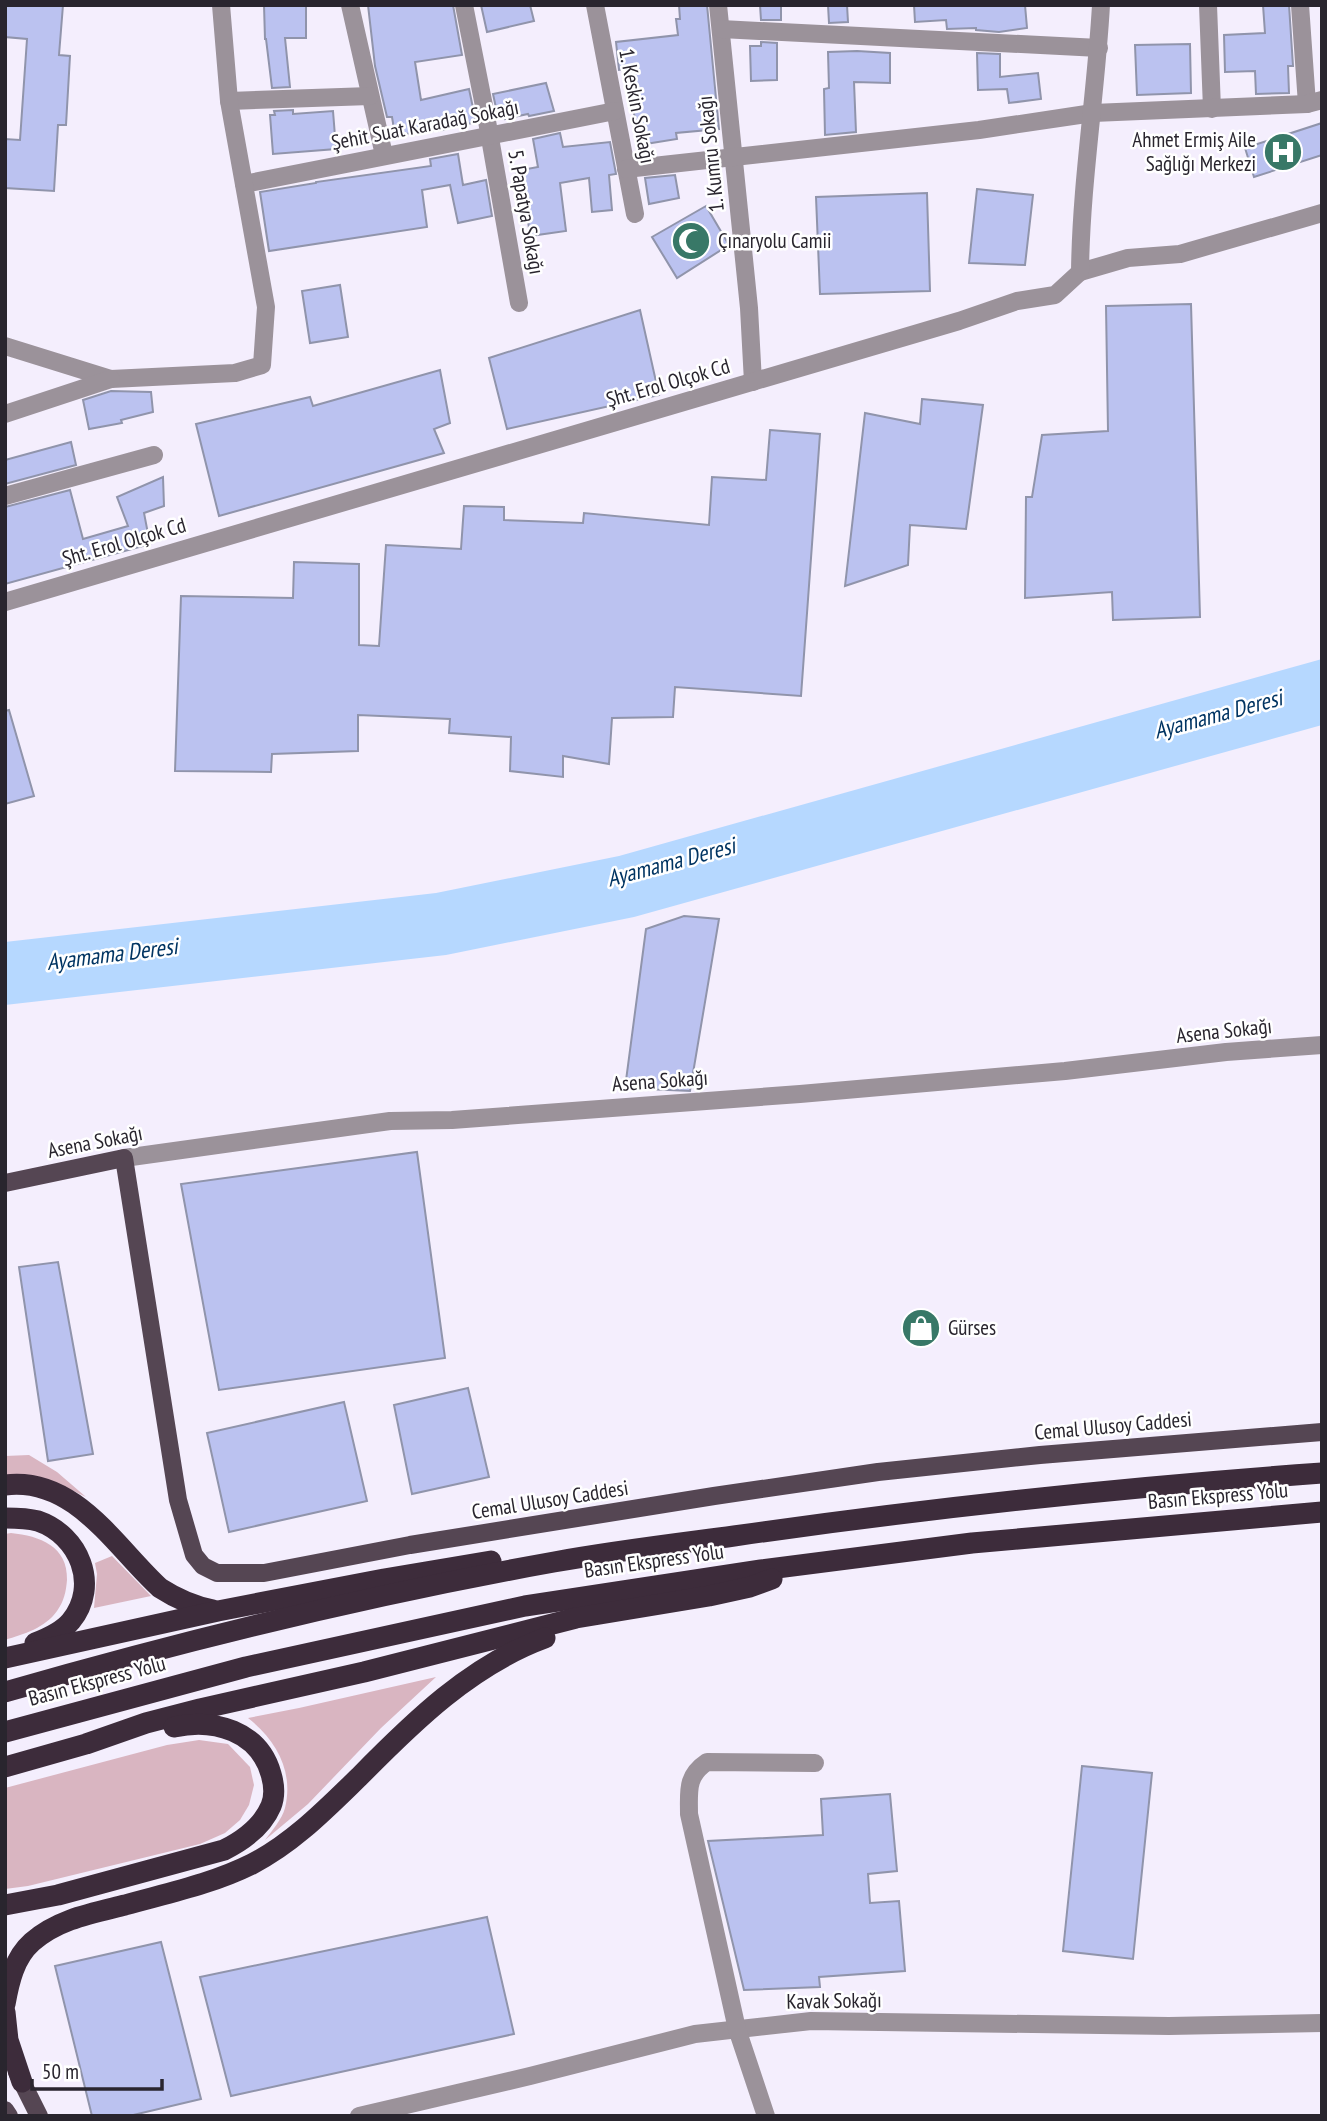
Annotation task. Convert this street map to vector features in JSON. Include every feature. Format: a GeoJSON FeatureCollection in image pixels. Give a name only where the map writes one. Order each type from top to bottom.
{"type":"FeatureCollection","features":[{"type":"Feature","properties":{"kind":"highway","name":"Basın Ekspress Yolu"},"geometry":{"type":"LineString","coordinates":[[5,1692],[104,1663],[281,1619],[556,1561],[881,1514],[1112,1490],[1322,1473]]}},
{"type":"Feature","properties":{"kind":"highway"},"geometry":{"type":"LineString","coordinates":[[5,1485],[27,1485],[73,1502],[106,1531],[160,1588],[196,1606],[218,1611]]}},
{"type":"Feature","properties":{"kind":"highway","name":"Basın Ekspress Yolu"},"geometry":{"type":"LineString","coordinates":[[5,1732],[246,1667],[525,1606],[647,1586],[1000,1541],[1322,1512]]}},
{"type":"Feature","properties":{"kind":"highway"},"geometry":{"type":"LineString","coordinates":[[5,1518],[37,1521],[54,1529],[70,1542],[81,1558],[85,1579],[83,1600],[71,1621],[57,1634],[5,1656]]}},
{"type":"Feature","properties":{"kind":"highway"},"geometry":{"type":"LineString","coordinates":[[5,1656],[452,1566],[495,1560],[556,1561]]}},
{"type":"Feature","properties":{"kind":"highway"},"geometry":{"type":"LineString","coordinates":[[5,1767],[200,1709],[365,1672],[576,1618],[657,1606],[750,1587],[810,1564]]}},
{"type":"Feature","properties":{"kind":"highway"},"geometry":{"type":"LineString","coordinates":[[5,2004],[9,1982],[18,1961],[30,1944],[48,1930],[71,1920],[193,1887],[254,1863],[304,1828],[419,1719],[485,1667],[548,1637],[657,1606]]}},
{"type":"Feature","properties":{"kind":"highway"},"geometry":{"type":"LineString","coordinates":[[5,1905],[58,1895],[224,1850],[244,1839],[262,1822],[272,1804],[274,1784],[263,1754],[241,1733],[223,1727],[205,1723],[188,1724],[129,1738],[86,1744]]}},
{"type":"Feature","properties":{"kind":"highway"},"geometry":{"type":"LineString","coordinates":[[5,2012],[8,2040],[22,2082]]}},
{"type":"Feature","properties":{"kind":"main road","name":"Asena Sokağı"},"geometry":{"type":"LineString","coordinates":[[5,1183],[124,1158]]}},
{"type":"Feature","properties":{"kind":"main road","name":"Cemal Ulusoy Caddesi"},"geometry":{"type":"LineString","coordinates":[[124,1158],[178,1500],[194,1556],[203,1566],[217,1573],[264,1573],[713,1496],[878,1472],[1054,1454],[1322,1432]]}},
{"type":"Feature","properties":{"kind":"main road"},"geometry":{"type":"LineString","coordinates":[[5,2051],[39,2116]]}},
{"type":"Feature","properties":{"kind":"main road"},"geometry":{"type":"LineString","coordinates":[[5,2110],[9,2116]]}},
{"type":"Feature","properties":{"kind":"street"},"geometry":{"type":"LineString","coordinates":[[5,414],[111,379],[235,373],[262,365],[266,307],[229,101],[221,5]]}},
{"type":"Feature","properties":{"kind":"street"},"geometry":{"type":"LineString","coordinates":[[350,5],[384,155]]}},
{"type":"Feature","properties":{"kind":"street","name":"5. Papatya Sokağı"},"geometry":{"type":"LineString","coordinates":[[464,5],[519,303]]}},
{"type":"Feature","properties":{"kind":"street","name":"1. Keskin Sokağı"},"geometry":{"type":"LineString","coordinates":[[595,5],[635,214]]}},
{"type":"Feature","properties":{"kind":"street","name":"1. Kumru Sokağı"},"geometry":{"type":"LineString","coordinates":[[718,5],[749,307],[752,382]]}},
{"type":"Feature","properties":{"kind":"street"},"geometry":{"type":"LineString","coordinates":[[1101,5],[1093,113],[1080,223],[1080,272],[1128,257],[1180,254],[1322,213]]}},
{"type":"Feature","properties":{"kind":"street"},"geometry":{"type":"LineString","coordinates":[[1208,5],[1212,109]]}},
{"type":"Feature","properties":{"kind":"street"},"geometry":{"type":"LineString","coordinates":[[626,169],[979,130],[1093,113],[1314,102],[1300,5]]}},
{"type":"Feature","properties":{"kind":"street"},"geometry":{"type":"LineString","coordinates":[[721,29],[1099,48]]}},
{"type":"Feature","properties":{"kind":"street"},"geometry":{"type":"LineString","coordinates":[[229,101],[370,96]]}},
{"type":"Feature","properties":{"kind":"street","name":"Şehit Suat Karadağ Sokağı"},"geometry":{"type":"LineString","coordinates":[[244,184],[615,111]]}},
{"type":"Feature","properties":{"kind":"street","name":"Şht. Erol Olçok Cd"},"geometry":{"type":"LineString","coordinates":[[5,602],[959,321],[1017,301],[1055,295],[1080,272]]}},
{"type":"Feature","properties":{"kind":"street"},"geometry":{"type":"LineString","coordinates":[[5,346],[111,379]]}},
{"type":"Feature","properties":{"kind":"street"},"geometry":{"type":"LineString","coordinates":[[5,496],[154,455]]}},
{"type":"Feature","properties":{"kind":"street","name":"Asena Sokağı"},"geometry":{"type":"LineString","coordinates":[[124,1158],[390,1121],[452,1120],[800,1094],[1322,1045]]}},
{"type":"Feature","properties":{"kind":"street"},"geometry":{"type":"LineString","coordinates":[[766,2116],[737,2029],[689,1814],[689,1782],[699,1767],[707,1762],[815,1763]]}},
{"type":"Feature","properties":{"kind":"street","name":"Kavak Sokağı"},"geometry":{"type":"LineString","coordinates":[[359,2116],[695,2034],[811,2021],[1169,2026],[1322,2024]]}},
{"type":"Feature","properties":{"kind":"shaded area"},"geometry":{"type":"Polygon","coordinates":[[[29,1455],[57,1472],[86,1497],[55,1482],[5,1480],[5,1456],[29,1455]]]}},
{"type":"Feature","properties":{"kind":"shaded area"},"geometry":{"type":"Polygon","coordinates":[[[5,1534],[42,1540],[50,1545],[63,1559],[67,1580],[63,1600],[52,1617],[34,1630],[5,1640],[5,1534]]]}},
{"type":"Feature","properties":{"kind":"shaded area"},"geometry":{"type":"Polygon","coordinates":[[[112,1556],[151,1596],[94,1608],[97,1574],[95,1563],[112,1556]]]}},
{"type":"Feature","properties":{"kind":"shaded area"},"geometry":{"type":"Polygon","coordinates":[[[436,1677],[381,1728],[308,1804],[265,1840],[284,1812],[287,1781],[285,1769],[274,1746],[248,1718],[436,1677]]]}},
{"type":"Feature","properties":{"kind":"shaded area"},"geometry":{"type":"Polygon","coordinates":[[[199,1740],[228,1744],[250,1767],[254,1785],[249,1805],[240,1820],[225,1833],[200,1844],[28,1886],[5,1889],[5,1788],[167,1745],[199,1740]]]}},
{"type":"Feature","properties":{"kind":"water","name":"Ayamama Deresi"},"geometry":{"type":"Polygon","coordinates":[[[1322,659],[1322,725],[634,917],[446,955],[5,1005],[5,942],[436,893],[619,856],[1322,659]]]}},
{"type":"Feature","properties":{"kind":"building"},"geometry":{"type":"Polygon","coordinates":[[[5,5],[63,5],[59,55],[70,56],[66,125],[58,125],[54,191],[5,188],[5,139],[20,140],[27,39],[5,37],[5,5]]]}},
{"type":"Feature","properties":{"kind":"building"},"geometry":{"type":"Polygon","coordinates":[[[264,5],[306,5],[306,38],[285,38],[290,87],[272,88],[265,39],[264,5]]]}},
{"type":"Feature","properties":{"kind":"building"},"geometry":{"type":"Polygon","coordinates":[[[368,5],[453,5],[462,55],[415,62],[421,100],[469,89],[476,122],[443,130],[395,135],[392,117],[387,117],[375,66],[368,5]]]}},
{"type":"Feature","properties":{"kind":"building"},"geometry":{"type":"Polygon","coordinates":[[[481,5],[530,5],[534,21],[487,32],[481,5]]]}},
{"type":"Feature","properties":{"kind":"building"},"geometry":{"type":"Polygon","coordinates":[[[679,5],[707,5],[719,129],[676,133],[677,139],[639,145],[627,69],[619,70],[616,42],[678,35],[676,19],[680,19],[679,5]]]}},
{"type":"Feature","properties":{"kind":"building"},"geometry":{"type":"Polygon","coordinates":[[[760,5],[781,5],[781,20],[761,20],[760,5]]]}},
{"type":"Feature","properties":{"kind":"building"},"geometry":{"type":"Polygon","coordinates":[[[828,5],[847,5],[848,22],[829,23],[828,5]]]}},
{"type":"Feature","properties":{"kind":"building"},"geometry":{"type":"Polygon","coordinates":[[[914,5],[1025,5],[1027,28],[999,32],[976,28],[947,29],[946,20],[915,22],[914,5]]]}},
{"type":"Feature","properties":{"kind":"building"},"geometry":{"type":"Polygon","coordinates":[[[1263,5],[1289,5],[1293,66],[1288,66],[1289,93],[1256,94],[1255,71],[1225,72],[1224,35],[1265,33],[1263,5]]]}},
{"type":"Feature","properties":{"kind":"building"},"geometry":{"type":"Polygon","coordinates":[[[761,42],[777,43],[777,80],[751,81],[750,46],[761,46],[761,42]]]}},
{"type":"Feature","properties":{"kind":"building"},"geometry":{"type":"Polygon","coordinates":[[[1190,44],[1191,93],[1137,95],[1135,45],[1190,44]]]}},
{"type":"Feature","properties":{"kind":"building"},"geometry":{"type":"Polygon","coordinates":[[[828,52],[890,53],[890,83],[854,82],[856,132],[825,135],[824,89],[829,88],[828,52]]]}},
{"type":"Feature","properties":{"kind":"building"},"geometry":{"type":"Polygon","coordinates":[[[977,53],[1000,54],[1000,77],[1038,73],[1041,99],[1009,103],[1007,89],[978,90],[977,53]]]}},
{"type":"Feature","properties":{"kind":"building"},"geometry":{"type":"Polygon","coordinates":[[[546,83],[554,111],[505,119],[504,115],[498,117],[493,94],[546,83]]]}},
{"type":"Feature","properties":{"kind":"building"},"geometry":{"type":"Polygon","coordinates":[[[293,110],[293,114],[333,111],[336,149],[273,154],[270,115],[275,115],[274,111],[293,110]]]}},
{"type":"Feature","properties":{"kind":"building"},"geometry":{"type":"Polygon","coordinates":[[[1322,123],[1322,155],[1254,177],[1245,148],[1322,123]]]}},
{"type":"Feature","properties":{"kind":"building"},"geometry":{"type":"Polygon","coordinates":[[[560,133],[563,147],[610,142],[616,174],[609,175],[612,210],[592,212],[589,178],[560,183],[566,231],[530,236],[524,190],[520,191],[516,171],[538,167],[533,139],[560,133]]]}},
{"type":"Feature","properties":{"kind":"building"},"geometry":{"type":"Polygon","coordinates":[[[458,154],[463,185],[486,180],[492,216],[458,223],[450,185],[422,190],[427,227],[269,251],[260,192],[431,166],[430,159],[458,154]]]}},
{"type":"Feature","properties":{"kind":"building"},"geometry":{"type":"Polygon","coordinates":[[[675,175],[679,198],[649,204],[645,178],[675,175]]]}},
{"type":"Feature","properties":{"kind":"building"},"geometry":{"type":"Polygon","coordinates":[[[977,189],[1033,195],[1025,265],[969,263],[977,189]]]}},
{"type":"Feature","properties":{"kind":"building"},"geometry":{"type":"Polygon","coordinates":[[[927,193],[930,291],[820,294],[816,197],[927,193]]]}},
{"type":"Feature","properties":{"kind":"building","name":"Çınaryolu Camii"},"geometry":{"type":"Polygon","coordinates":[[[706,206],[729,245],[677,278],[652,237],[706,206]]]}},
{"type":"Feature","properties":{"kind":"building"},"geometry":{"type":"Polygon","coordinates":[[[340,285],[348,337],[310,343],[302,291],[340,285]]]}},
{"type":"Feature","properties":{"kind":"building"},"geometry":{"type":"Polygon","coordinates":[[[1191,304],[1200,617],[1113,620],[1112,592],[1025,598],[1026,497],[1032,497],[1042,435],[1108,431],[1106,306],[1191,304]]]}},
{"type":"Feature","properties":{"kind":"building"},"geometry":{"type":"Polygon","coordinates":[[[640,310],[659,395],[507,429],[489,358],[640,310]]]}},
{"type":"Feature","properties":{"kind":"building"},"geometry":{"type":"Polygon","coordinates":[[[440,370],[450,423],[434,429],[444,453],[219,516],[196,424],[310,397],[313,406],[440,370]]]}},
{"type":"Feature","properties":{"kind":"building"},"geometry":{"type":"Polygon","coordinates":[[[111,391],[151,392],[153,412],[121,420],[122,423],[89,429],[83,400],[111,391]]]}},
{"type":"Feature","properties":{"kind":"building"},"geometry":{"type":"Polygon","coordinates":[[[922,399],[983,405],[966,529],[910,525],[908,565],[845,586],[865,413],[920,424],[922,399]]]}},
{"type":"Feature","properties":{"kind":"building"},"geometry":{"type":"Polygon","coordinates":[[[770,430],[820,434],[801,696],[675,687],[673,717],[612,718],[609,764],[563,756],[563,777],[510,771],[511,737],[449,733],[450,719],[358,715],[358,751],[272,754],[271,772],[175,771],[181,596],[293,598],[294,562],[359,564],[359,645],[379,646],[386,545],[461,549],[464,506],[504,507],[504,520],[583,523],[584,513],[709,525],[712,477],[766,480],[770,430]]]}},
{"type":"Feature","properties":{"kind":"building"},"geometry":{"type":"Polygon","coordinates":[[[71,442],[76,465],[5,484],[5,460],[71,442]]]}},
{"type":"Feature","properties":{"kind":"building"},"geometry":{"type":"Polygon","coordinates":[[[163,477],[164,506],[144,513],[150,544],[5,584],[5,507],[70,490],[83,539],[128,526],[117,497],[163,477]]]}},
{"type":"Feature","properties":{"kind":"building"},"geometry":{"type":"Polygon","coordinates":[[[9,710],[34,796],[5,804],[5,711],[9,710]]]}},
{"type":"Feature","properties":{"kind":"building"},"geometry":{"type":"Polygon","coordinates":[[[684,916],[719,919],[690,1091],[625,1088],[646,929],[684,916]]]}},
{"type":"Feature","properties":{"kind":"building"},"geometry":{"type":"Polygon","coordinates":[[[417,1152],[445,1358],[219,1390],[181,1184],[417,1152]]]}},
{"type":"Feature","properties":{"kind":"building"},"geometry":{"type":"Polygon","coordinates":[[[58,1262],[93,1454],[48,1461],[19,1267],[58,1262]]]}},
{"type":"Feature","properties":{"kind":"building"},"geometry":{"type":"Polygon","coordinates":[[[468,1388],[489,1477],[412,1494],[394,1405],[468,1388]]]}},
{"type":"Feature","properties":{"kind":"building"},"geometry":{"type":"Polygon","coordinates":[[[344,1402],[367,1501],[229,1532],[207,1433],[344,1402]]]}},
{"type":"Feature","properties":{"kind":"building"},"geometry":{"type":"Polygon","coordinates":[[[1082,1766],[1152,1773],[1133,1959],[1063,1951],[1082,1766]]]}},
{"type":"Feature","properties":{"kind":"building"},"geometry":{"type":"Polygon","coordinates":[[[890,1794],[897,1871],[868,1874],[870,1903],[899,1901],[905,1971],[819,1977],[820,1987],[744,1990],[708,1841],[823,1835],[821,1799],[890,1794]]]}},
{"type":"Feature","properties":{"kind":"building"},"geometry":{"type":"Polygon","coordinates":[[[487,1917],[514,2034],[231,2096],[200,1977],[487,1917]]]}},
{"type":"Feature","properties":{"kind":"building"},"geometry":{"type":"Polygon","coordinates":[[[161,1942],[201,2099],[129,2116],[92,2116],[55,1966],[161,1942]]]}},
{"type":"Feature","properties":{"kind":"place","name":"Ahmet Ermiş Aile Sağlığı Merkezi"},"geometry":{"type":"Point","coordinates":[1283,152]}},
{"type":"Feature","properties":{"kind":"place","name":"Çınaryolu Camii"},"geometry":{"type":"Point","coordinates":[691,241]}},
{"type":"Feature","properties":{"kind":"place","name":"Gürses"},"geometry":{"type":"Point","coordinates":[921,1328]}}]}
